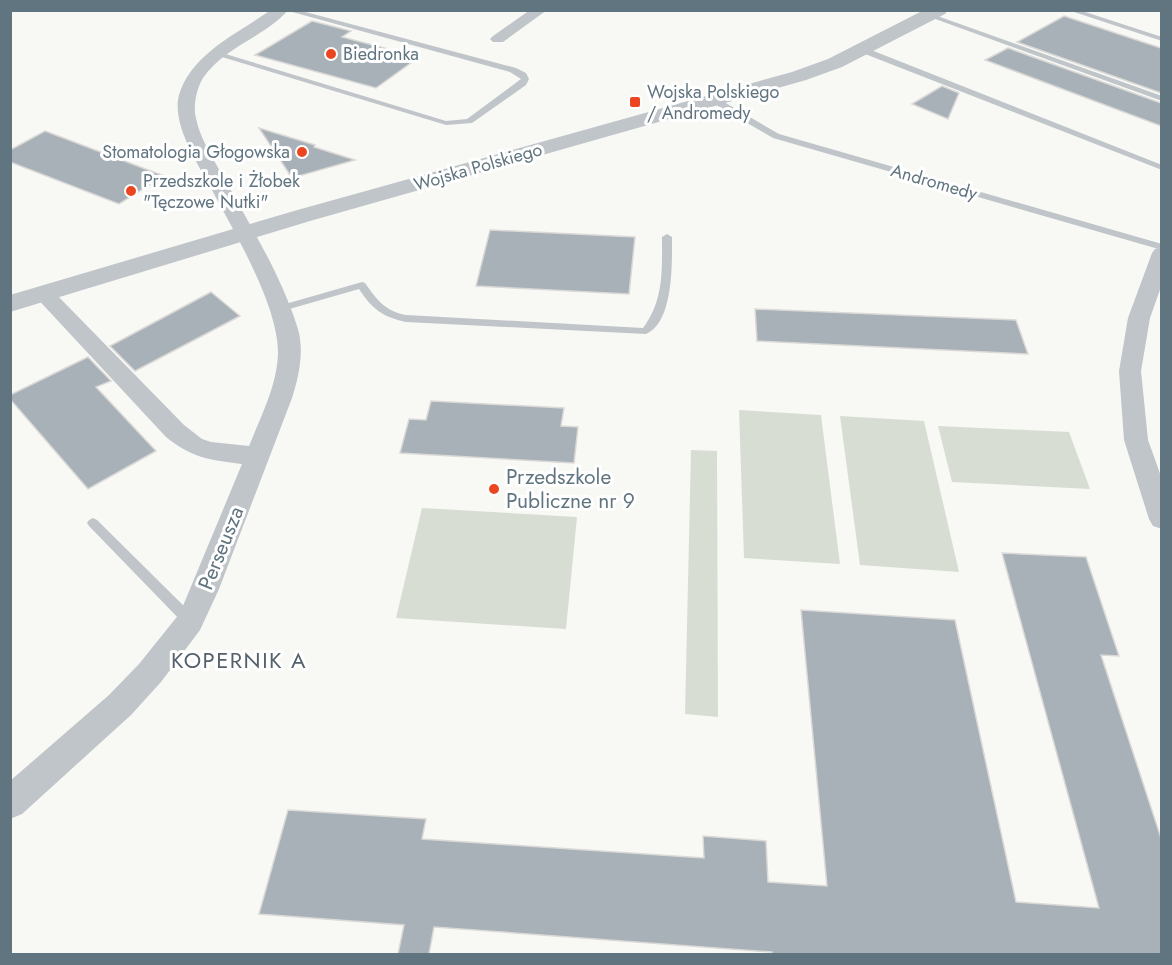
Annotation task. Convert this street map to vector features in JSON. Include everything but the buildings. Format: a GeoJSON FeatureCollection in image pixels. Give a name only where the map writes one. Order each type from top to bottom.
{"type":"FeatureCollection","features":[{"type":"Feature","properties":{"kind":"street","name":"Perseusza"},"geometry":{"type":"LineString","coordinates":[[10,803],[120,705],[150,673],[190,621],[205,589],[287,376],[289,353],[287,328],[256,255],[194,139],[187,114],[187,97],[195,78],[216,54],[281,10]]}},
{"type":"Feature","properties":{"kind":"street"},"geometry":{"type":"LineString","coordinates":[[498,39],[540,10]]}},
{"type":"Feature","properties":{"kind":"street","name":"Wojska Polskiego"},"geometry":{"type":"LineString","coordinates":[[10,304],[244,234],[799,76],[863,50],[934,13]]}},
{"type":"Feature","properties":{"kind":"street"},"geometry":{"type":"LineString","coordinates":[[1161,253],[1139,318],[1130,371],[1136,440],[1161,518]]}},
{"type":"Feature","properties":{"kind":"street"},"geometry":{"type":"LineString","coordinates":[[44,294],[174,431],[193,445],[208,451],[257,456]]}},
{"type":"Feature","properties":{"kind":"lane"},"geometry":{"type":"LineString","coordinates":[[216,54],[446,123],[470,121],[523,83],[525,79],[513,69],[288,10]]}},
{"type":"Feature","properties":{"kind":"lane"},"geometry":{"type":"LineString","coordinates":[[1071,10],[1161,39]]}},
{"type":"Feature","properties":{"kind":"lane"},"geometry":{"type":"LineString","coordinates":[[934,13],[1161,99]]}},
{"type":"Feature","properties":{"kind":"lane"},"geometry":{"type":"LineString","coordinates":[[863,50],[1161,168]]}},
{"type":"Feature","properties":{"kind":"lane","name":"Andromedy"},"geometry":{"type":"LineString","coordinates":[[714,100],[776,136],[1161,247]]}},
{"type":"Feature","properties":{"kind":"lane"},"geometry":{"type":"LineString","coordinates":[[279,309],[362,285],[376,309],[394,317],[646,331],[659,313],[666,293],[667,237]]}},
{"type":"Feature","properties":{"kind":"lane"},"geometry":{"type":"LineString","coordinates":[[93,523],[190,621]]}},
{"type":"Feature","properties":{"kind":"shaded area"},"geometry":{"type":"Polygon","coordinates":[[[739,410],[821,415],[840,564],[744,558],[739,410]]]}},
{"type":"Feature","properties":{"kind":"shaded area"},"geometry":{"type":"Polygon","coordinates":[[[840,416],[924,421],[959,572],[860,565],[840,416]]]}},
{"type":"Feature","properties":{"kind":"shaded area"},"geometry":{"type":"Polygon","coordinates":[[[938,426],[1069,432],[1090,489],[952,482],[938,426]]]}},
{"type":"Feature","properties":{"kind":"shaded area"},"geometry":{"type":"Polygon","coordinates":[[[691,450],[717,451],[718,717],[685,714],[691,450]]]}},
{"type":"Feature","properties":{"kind":"shaded area"},"geometry":{"type":"Polygon","coordinates":[[[422,508],[577,517],[566,629],[396,618],[422,508]]]}},
{"type":"Feature","properties":{"kind":"place","name":"Biedronka"},"geometry":{"type":"Point","coordinates":[331,54]}},
{"type":"Feature","properties":{"kind":"place","name":"Wojska Polskiego / Andromedy"},"geometry":{"type":"Point","coordinates":[635,102]}},
{"type":"Feature","properties":{"kind":"place","name":"Stomatologia Głogowska"},"geometry":{"type":"Point","coordinates":[302,152]}},
{"type":"Feature","properties":{"kind":"place","name":"Przedszkole i Żłobek \"Tęczowe Nutki\""},"geometry":{"type":"Point","coordinates":[131,191]}},
{"type":"Feature","properties":{"kind":"place","name":"Przedszkole Publiczne nr 9"},"geometry":{"type":"Point","coordinates":[494,489]}},
{"type":"Feature","properties":{"kind":"district","name":"KOPERNIK A"},"geometry":{"type":"Point","coordinates":[239,660]}}]}
